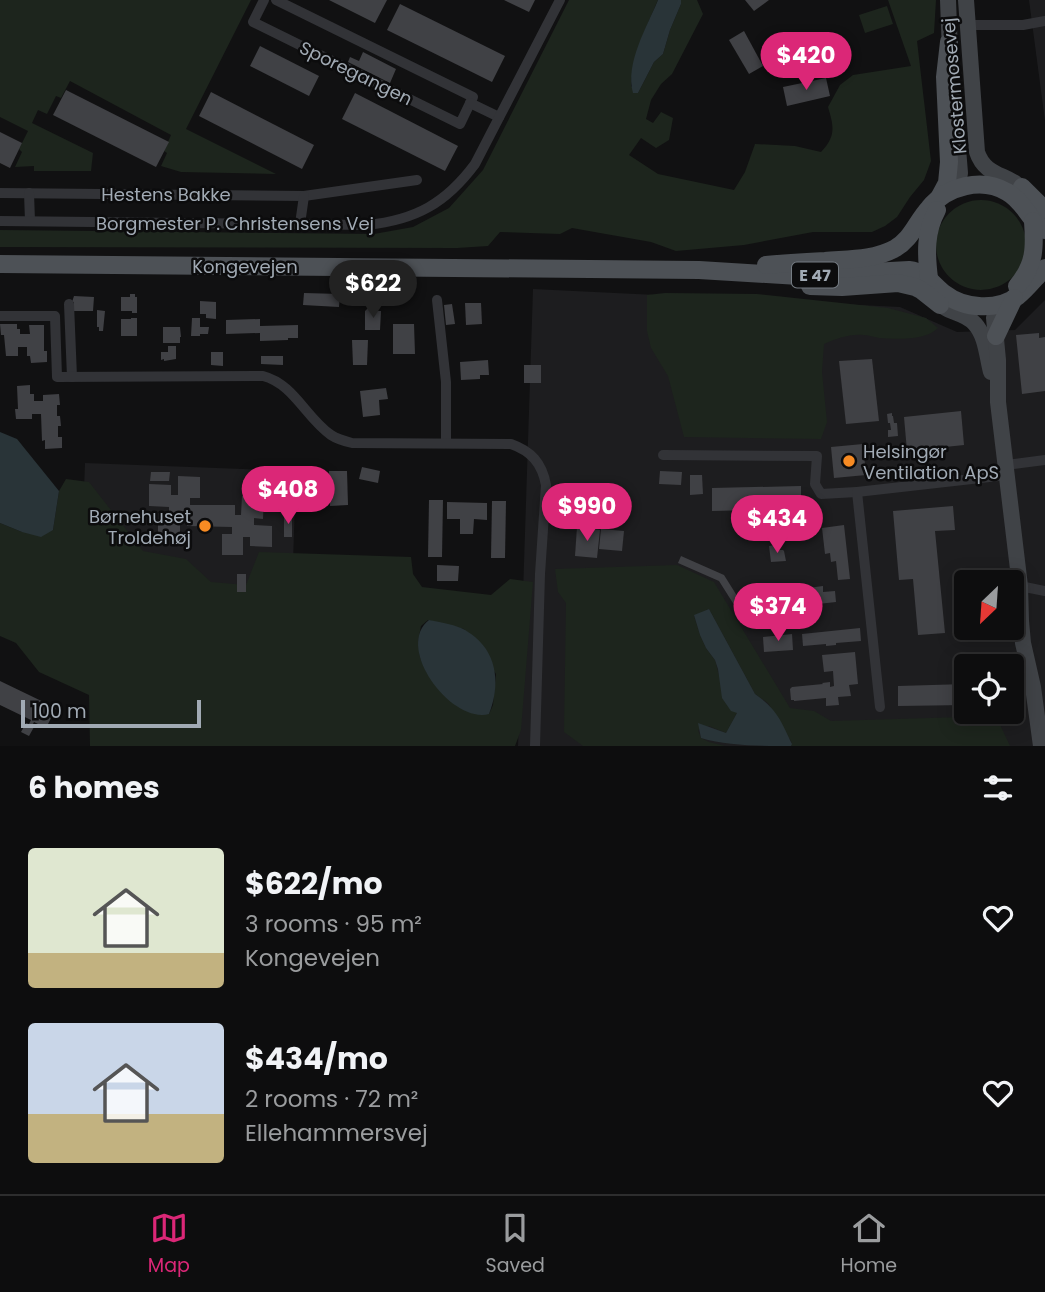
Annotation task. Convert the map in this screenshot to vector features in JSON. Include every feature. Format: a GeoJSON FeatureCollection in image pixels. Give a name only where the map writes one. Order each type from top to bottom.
{"type":"FeatureCollection","features":[{"type":"Feature","properties":{"kind":"main road","name":"Klostermosevej"},"geometry":{"type":"LineString","coordinates":[[948,0],[960,180],[957,188]]}},
{"type":"Feature","properties":{"kind":"main road","name":"Klostermosevej"},"geometry":{"type":"LineString","coordinates":[[966,0],[977,152],[980,161],[991,171],[1022,187]]}},
{"type":"Feature","properties":{"kind":"main road"},"geometry":{"type":"LineString","coordinates":[[939,198],[947,183],[949,162],[945,77],[949,42]]}},
{"type":"Feature","properties":{"kind":"main road","name":"E 47"},"geometry":{"type":"LineString","coordinates":[[939,198],[957,188],[981,185],[1001,189],[1041,220]]}},
{"type":"Feature","properties":{"kind":"main road"},"geometry":{"type":"LineString","coordinates":[[998,402],[996,336],[1003,324],[1007,301],[1030,265],[1041,220],[1022,187]]}},
{"type":"Feature","properties":{"kind":"main road"},"geometry":{"type":"LineString","coordinates":[[940,305],[929,278],[926,251],[930,225],[938,209],[957,188]]}},
{"type":"Feature","properties":{"kind":"main road","name":"Kongevejen"},"geometry":{"type":"LineString","coordinates":[[699,270],[878,255],[896,248],[909,238],[927,209],[939,198]]}},
{"type":"Feature","properties":{"kind":"main road","name":"Kongevejen"},"geometry":{"type":"LineString","coordinates":[[0,264],[699,270],[799,276],[909,270],[919,271],[929,278]]}},
{"type":"Feature","properties":{"kind":"main road"},"geometry":{"type":"LineString","coordinates":[[1007,301],[1045,268]]}},
{"type":"Feature","properties":{"kind":"main road"},"geometry":{"type":"LineString","coordinates":[[699,270],[790,286],[904,284],[921,290],[950,312],[970,320],[982,336],[998,402],[1018,570]]}},
{"type":"Feature","properties":{"kind":"main road","name":"E 47"},"geometry":{"type":"LineString","coordinates":[[929,278],[944,293],[961,303],[979,306],[1007,301]]}},
{"type":"Feature","properties":{"kind":"main road"},"geometry":{"type":"LineString","coordinates":[[1023,640],[1033,687],[1041,746]]}},
{"type":"Feature","properties":{"kind":"street","name":"Sporegangen"},"geometry":{"type":"LineString","coordinates":[[264,0],[253,22],[460,124],[473,97],[276,0]]}},
{"type":"Feature","properties":{"kind":"street","name":"Borgmester P. Christensens Vej"},"geometry":{"type":"LineString","coordinates":[[0,221],[367,225],[409,217],[446,196],[462,181],[475,163],[560,0]]}},
{"type":"Feature","properties":{"kind":"street"},"geometry":{"type":"LineString","coordinates":[[967,25],[1045,21]]}},
{"type":"Feature","properties":{"kind":"street","name":"Sporegangen"},"geometry":{"type":"LineString","coordinates":[[470,103],[499,117]]}},
{"type":"Feature","properties":{"kind":"street","name":"Hestens Bakke"},"geometry":{"type":"LineString","coordinates":[[0,193],[304,195],[417,180]]}},
{"type":"Feature","properties":{"kind":"street"},"geometry":{"type":"LineString","coordinates":[[29,193],[30,221]]}},
{"type":"Feature","properties":{"kind":"street"},"geometry":{"type":"LineString","coordinates":[[300,224],[304,195]]}},
{"type":"Feature","properties":{"kind":"street"},"geometry":{"type":"LineString","coordinates":[[438,300],[446,382],[446,443]]}},
{"type":"Feature","properties":{"kind":"street"},"geometry":{"type":"LineString","coordinates":[[69,304],[72,377]]}},
{"type":"Feature","properties":{"kind":"street"},"geometry":{"type":"LineString","coordinates":[[0,316],[55,316],[57,377],[263,376],[285,387],[329,434],[340,440],[352,443],[511,444],[531,454],[544,473],[546,485],[540,573],[535,746]]}},
{"type":"Feature","properties":{"kind":"street"},"geometry":{"type":"LineString","coordinates":[[663,455],[817,456],[815,484],[821,494],[857,492],[1006,470],[1045,460]]}},
{"type":"Feature","properties":{"kind":"street"},"geometry":{"type":"LineString","coordinates":[[857,492],[880,707]]}},
{"type":"Feature","properties":{"kind":"street"},"geometry":{"type":"LineString","coordinates":[[1024,587],[1045,591]]}},
{"type":"Feature","properties":{"kind":"shaded area"},"geometry":{"type":"Polygon","coordinates":[[[0,0],[251,0],[186,129],[276,174],[181,172],[161,166],[171,135],[70,81],[61,98],[56,96],[47,114],[38,110],[32,123],[93,153],[91,171],[34,171],[34,166],[15,167],[22,152],[19,149],[28,131],[0,117],[0,0]]]}},
{"type":"Feature","properties":{"kind":"shaded area"},"geometry":{"type":"Polygon","coordinates":[[[569,0],[658,0],[635,62],[631,86],[638,93],[654,62],[663,54],[681,0],[697,0],[703,14],[672,74],[661,84],[651,100],[646,119],[653,123],[661,112],[673,118],[669,140],[656,148],[641,138],[629,155],[658,174],[734,190],[745,172],[755,144],[795,146],[821,152],[832,131],[828,107],[840,85],[853,75],[911,66],[888,0],[936,0],[934,33],[917,41],[931,161],[924,180],[897,217],[872,232],[813,232],[744,245],[676,251],[651,242],[572,228],[560,234],[500,232],[488,246],[457,248],[0,247],[0,230],[374,234],[413,227],[449,208],[483,170],[569,0]]]}},
{"type":"Feature","properties":{"kind":"shaded area"},"geometry":{"type":"Polygon","coordinates":[[[658,0],[681,0],[681,4],[663,54],[654,62],[638,93],[633,93],[631,81],[634,58],[658,0]]]}},
{"type":"Feature","properties":{"kind":"shaded area"},"geometry":{"type":"Polygon","coordinates":[[[1029,0],[1045,0],[1045,121],[1029,0]]]}},
{"type":"Feature","properties":{"kind":"shaded area"},"geometry":{"type":"Polygon","coordinates":[[[887,6],[893,24],[865,33],[859,15],[887,6]]]}},
{"type":"Feature","properties":{"kind":"shaded area"},"geometry":{"type":"Polygon","coordinates":[[[981,200],[998,203],[1013,213],[1023,228],[1026,245],[1023,262],[1013,277],[998,287],[981,290],[964,287],[949,277],[939,262],[936,245],[939,228],[949,213],[964,203],[981,200]]]}},
{"type":"Feature","properties":{"kind":"shaded area"},"geometry":{"type":"Polygon","coordinates":[[[533,289],[900,307],[957,332],[1015,330],[1045,300],[1045,746],[518,746],[533,289]]]}},
{"type":"Feature","properties":{"kind":"shaded area"},"geometry":{"type":"Polygon","coordinates":[[[757,294],[888,308],[926,318],[938,328],[918,337],[894,339],[858,335],[824,344],[822,372],[827,422],[821,439],[684,437],[668,376],[651,348],[647,331],[647,295],[757,294]]]}},
{"type":"Feature","properties":{"kind":"shaded area"},"geometry":{"type":"Polygon","coordinates":[[[0,432],[17,439],[59,491],[53,530],[41,537],[0,523],[0,432]]]}},
{"type":"Feature","properties":{"kind":"shaded area","name":"Børnehuset Troldehøj"},"geometry":{"type":"Polygon","coordinates":[[[85,463],[296,471],[293,563],[242,605],[175,598],[84,489],[85,463]]]}},
{"type":"Feature","properties":{"kind":"shaded area"},"geometry":{"type":"Polygon","coordinates":[[[66,479],[89,482],[143,551],[186,559],[211,582],[246,585],[259,552],[411,557],[413,574],[422,587],[491,595],[510,579],[533,582],[521,730],[515,746],[90,746],[89,695],[39,672],[16,643],[0,636],[0,523],[22,532],[53,530],[59,491],[66,479]],[[428,620],[421,626],[418,642],[420,657],[427,673],[489,714],[493,705],[496,674],[464,629],[428,620]]]}},
{"type":"Feature","properties":{"kind":"shaded area"},"geometry":{"type":"Polygon","coordinates":[[[677,565],[714,582],[790,708],[814,711],[831,721],[954,717],[954,724],[1000,724],[1010,746],[791,746],[792,743],[768,703],[755,694],[709,609],[694,616],[706,648],[715,660],[721,683],[737,713],[726,733],[709,726],[698,730],[701,738],[725,746],[583,746],[564,732],[566,603],[558,592],[555,569],[677,565]]]}},
{"type":"Feature","properties":{"kind":"shaded area"},"geometry":{"type":"Polygon","coordinates":[[[709,609],[755,694],[778,716],[791,746],[733,744],[701,738],[698,723],[726,733],[737,713],[731,711],[722,698],[715,660],[706,648],[694,615],[709,609]]]}},
{"type":"Feature","properties":{"kind":"shaded area"},"geometry":{"type":"Polygon","coordinates":[[[429,620],[465,630],[483,645],[495,672],[495,693],[489,714],[474,714],[459,707],[444,696],[432,681],[418,647],[420,632],[429,620]]]}},
{"type":"Feature","properties":{"kind":"building"},"geometry":{"type":"Polygon","coordinates":[[[329,0],[387,0],[375,23],[329,0]]]}},
{"type":"Feature","properties":{"kind":"building"},"geometry":{"type":"Polygon","coordinates":[[[504,0],[535,0],[529,12],[504,0]]]}},
{"type":"Feature","properties":{"kind":"building"},"geometry":{"type":"Polygon","coordinates":[[[745,0],[769,0],[754,11],[745,0]]]}},
{"type":"Feature","properties":{"kind":"building"},"geometry":{"type":"Polygon","coordinates":[[[400,4],[505,56],[492,82],[387,30],[400,4]]]}},
{"type":"Feature","properties":{"kind":"building"},"geometry":{"type":"Polygon","coordinates":[[[744,31],[763,66],[749,74],[729,40],[744,31]]]}},
{"type":"Feature","properties":{"kind":"building"},"geometry":{"type":"Polygon","coordinates":[[[260,46],[319,76],[309,96],[250,66],[260,46]]]}},
{"type":"Feature","properties":{"kind":"building"},"geometry":{"type":"Polygon","coordinates":[[[363,52],[396,69],[390,83],[348,62],[350,57],[359,61],[363,52]]]}},
{"type":"Feature","properties":{"kind":"building"},"geometry":{"type":"Polygon","coordinates":[[[826,78],[830,96],[787,106],[783,87],[826,78]]]}},
{"type":"Feature","properties":{"kind":"building"},"geometry":{"type":"Polygon","coordinates":[[[66,90],[169,142],[156,167],[53,115],[66,90]]]}},
{"type":"Feature","properties":{"kind":"building"},"geometry":{"type":"Polygon","coordinates":[[[211,92],[314,145],[302,169],[199,116],[211,92]]]}},
{"type":"Feature","properties":{"kind":"building"},"geometry":{"type":"Polygon","coordinates":[[[355,93],[458,146],[445,171],[342,119],[355,93]]]}},
{"type":"Feature","properties":{"kind":"building"},"geometry":{"type":"Polygon","coordinates":[[[0,132],[22,143],[10,168],[0,163],[0,132]]]}},
{"type":"Feature","properties":{"kind":"building"},"geometry":{"type":"Polygon","coordinates":[[[304,293],[340,294],[339,307],[303,305],[304,293]]]}},
{"type":"Feature","properties":{"kind":"building"},"geometry":{"type":"Polygon","coordinates":[[[130,294],[137,297],[137,313],[121,311],[121,297],[130,297],[130,294]]]}},
{"type":"Feature","properties":{"kind":"building"},"geometry":{"type":"Polygon","coordinates":[[[74,296],[94,297],[93,311],[74,311],[74,296]]]}},
{"type":"Feature","properties":{"kind":"building"},"geometry":{"type":"Polygon","coordinates":[[[200,301],[216,302],[216,319],[200,314],[200,301]]]}},
{"type":"Feature","properties":{"kind":"building"},"geometry":{"type":"Polygon","coordinates":[[[465,303],[481,303],[482,324],[466,325],[465,303]]]}},
{"type":"Feature","properties":{"kind":"building"},"geometry":{"type":"Polygon","coordinates":[[[452,304],[455,324],[446,325],[444,305],[452,304]]]}},
{"type":"Feature","properties":{"kind":"building"},"geometry":{"type":"Polygon","coordinates":[[[368,308],[381,311],[380,330],[365,330],[365,311],[368,308]]]}},
{"type":"Feature","properties":{"kind":"building"},"geometry":{"type":"Polygon","coordinates":[[[97,310],[105,311],[103,331],[99,331],[97,327],[97,310]]]}},
{"type":"Feature","properties":{"kind":"building"},"geometry":{"type":"Polygon","coordinates":[[[137,318],[137,336],[121,336],[121,319],[137,318]]]}},
{"type":"Feature","properties":{"kind":"building"},"geometry":{"type":"Polygon","coordinates":[[[192,318],[200,318],[200,327],[209,327],[208,334],[191,336],[192,318]]]}},
{"type":"Feature","properties":{"kind":"building"},"geometry":{"type":"Polygon","coordinates":[[[260,319],[260,326],[298,325],[298,338],[260,341],[260,333],[226,334],[226,320],[260,319]]]}},
{"type":"Feature","properties":{"kind":"building"},"geometry":{"type":"Polygon","coordinates":[[[0,324],[17,324],[20,334],[30,334],[29,325],[44,325],[44,351],[47,351],[47,362],[31,363],[30,356],[27,356],[27,347],[18,347],[18,356],[6,356],[0,324]]]}},
{"type":"Feature","properties":{"kind":"building"},"geometry":{"type":"Polygon","coordinates":[[[393,324],[414,324],[415,354],[393,354],[393,324]]]}},
{"type":"Feature","properties":{"kind":"building"},"geometry":{"type":"Polygon","coordinates":[[[163,327],[180,327],[180,343],[163,343],[163,327]]]}},
{"type":"Feature","properties":{"kind":"building"},"geometry":{"type":"Polygon","coordinates":[[[1039,333],[1039,338],[1045,337],[1045,391],[1022,394],[1016,335],[1039,333]]]}},
{"type":"Feature","properties":{"kind":"building"},"geometry":{"type":"Polygon","coordinates":[[[352,340],[368,340],[367,365],[353,365],[352,340]]]}},
{"type":"Feature","properties":{"kind":"building"},"geometry":{"type":"Polygon","coordinates":[[[168,346],[176,346],[176,359],[161,360],[161,352],[168,352],[168,346]]]}},
{"type":"Feature","properties":{"kind":"building"},"geometry":{"type":"Polygon","coordinates":[[[211,352],[223,352],[223,366],[211,365],[211,352]]]}},
{"type":"Feature","properties":{"kind":"building"},"geometry":{"type":"Polygon","coordinates":[[[261,356],[283,356],[283,365],[261,364],[261,356]]]}},
{"type":"Feature","properties":{"kind":"building"},"geometry":{"type":"Polygon","coordinates":[[[872,359],[879,421],[846,424],[839,361],[872,359]]]}},
{"type":"Feature","properties":{"kind":"building"},"geometry":{"type":"Polygon","coordinates":[[[488,360],[489,375],[480,375],[480,379],[461,380],[460,362],[488,360]]]}},
{"type":"Feature","properties":{"kind":"building"},"geometry":{"type":"Polygon","coordinates":[[[524,365],[541,365],[541,383],[524,383],[524,365]]]}},
{"type":"Feature","properties":{"kind":"building"},"geometry":{"type":"Polygon","coordinates":[[[30,385],[30,394],[34,394],[34,401],[43,401],[43,395],[59,394],[57,416],[60,416],[61,426],[58,426],[58,437],[62,437],[62,448],[45,449],[41,414],[32,414],[32,419],[16,419],[17,386],[30,385]]]}},
{"type":"Feature","properties":{"kind":"building"},"geometry":{"type":"Polygon","coordinates":[[[386,388],[388,399],[379,400],[380,415],[363,417],[360,391],[386,388]]]}},
{"type":"Feature","properties":{"kind":"building"},"geometry":{"type":"Polygon","coordinates":[[[961,411],[964,445],[907,451],[904,417],[961,411]]]}},
{"type":"Feature","properties":{"kind":"building"},"geometry":{"type":"Polygon","coordinates":[[[892,413],[894,423],[897,423],[898,436],[888,437],[888,430],[891,430],[887,414],[892,413]]]}},
{"type":"Feature","properties":{"kind":"building","name":"Helsingør Ventilation ApS"},"geometry":{"type":"Polygon","coordinates":[[[863,444],[866,475],[834,478],[831,447],[863,444]]]}},
{"type":"Feature","properties":{"kind":"building"},"geometry":{"type":"Polygon","coordinates":[[[362,467],[380,471],[378,483],[359,479],[362,467]]]}},
{"type":"Feature","properties":{"kind":"building"},"geometry":{"type":"Polygon","coordinates":[[[329,471],[347,471],[348,505],[330,506],[329,471]]]}},
{"type":"Feature","properties":{"kind":"building"},"geometry":{"type":"Polygon","coordinates":[[[660,471],[682,472],[681,485],[659,484],[660,471]]]}},
{"type":"Feature","properties":{"kind":"building"},"geometry":{"type":"Polygon","coordinates":[[[151,472],[170,472],[169,481],[150,481],[151,472]]]}},
{"type":"Feature","properties":{"kind":"building"},"geometry":{"type":"Polygon","coordinates":[[[285,475],[293,475],[293,498],[285,498],[285,475]]]}},
{"type":"Feature","properties":{"kind":"building"},"geometry":{"type":"Polygon","coordinates":[[[690,475],[702,475],[703,494],[690,495],[690,475]]]}},
{"type":"Feature","properties":{"kind":"building"},"geometry":{"type":"Polygon","coordinates":[[[178,476],[200,477],[200,498],[190,498],[190,505],[235,505],[235,515],[241,515],[242,496],[264,497],[263,519],[254,518],[254,525],[272,526],[272,547],[250,546],[250,537],[243,537],[243,555],[222,555],[222,534],[232,534],[232,527],[187,526],[187,516],[180,516],[180,535],[158,535],[158,513],[169,513],[169,507],[149,506],[149,484],[171,485],[171,495],[178,495],[178,476]]]}},
{"type":"Feature","properties":{"kind":"building"},"geometry":{"type":"Polygon","coordinates":[[[801,486],[801,509],[712,511],[712,488],[801,486]]]}},
{"type":"Feature","properties":{"kind":"building"},"geometry":{"type":"Polygon","coordinates":[[[429,500],[443,500],[442,557],[428,557],[429,500]]]}},
{"type":"Feature","properties":{"kind":"building"},"geometry":{"type":"Polygon","coordinates":[[[492,501],[506,501],[505,558],[491,558],[492,501]]]}},
{"type":"Feature","properties":{"kind":"building"},"geometry":{"type":"Polygon","coordinates":[[[447,502],[487,503],[487,520],[474,519],[473,534],[460,534],[460,519],[447,519],[447,502]]]}},
{"type":"Feature","properties":{"kind":"building"},"geometry":{"type":"Polygon","coordinates":[[[953,506],[955,530],[935,531],[945,633],[918,635],[913,579],[899,580],[893,511],[953,506]]]}},
{"type":"Feature","properties":{"kind":"building"},"geometry":{"type":"Polygon","coordinates":[[[284,515],[292,515],[292,537],[284,537],[284,515]]]}},
{"type":"Feature","properties":{"kind":"building"},"geometry":{"type":"Polygon","coordinates":[[[844,525],[850,579],[838,580],[836,561],[831,562],[830,553],[825,554],[822,528],[844,525]]]}},
{"type":"Feature","properties":{"kind":"building"},"geometry":{"type":"Polygon","coordinates":[[[577,527],[600,530],[597,558],[575,556],[577,527]]]}},
{"type":"Feature","properties":{"kind":"building"},"geometry":{"type":"Polygon","coordinates":[[[601,529],[624,531],[622,551],[599,549],[601,529]]]}},
{"type":"Feature","properties":{"kind":"building"},"geometry":{"type":"Polygon","coordinates":[[[775,545],[776,550],[784,551],[786,561],[771,562],[769,546],[775,545]]]}},
{"type":"Feature","properties":{"kind":"building"},"geometry":{"type":"Polygon","coordinates":[[[681,556],[724,575],[744,607],[738,611],[719,581],[678,563],[681,556]]]}},
{"type":"Feature","properties":{"kind":"building"},"geometry":{"type":"Polygon","coordinates":[[[437,565],[459,566],[458,581],[437,581],[437,565]]]}},
{"type":"Feature","properties":{"kind":"building"},"geometry":{"type":"Polygon","coordinates":[[[237,574],[246,574],[246,592],[237,592],[237,574]]]}},
{"type":"Feature","properties":{"kind":"building"},"geometry":{"type":"Polygon","coordinates":[[[823,586],[823,592],[835,591],[836,602],[809,605],[808,588],[823,586]]]}},
{"type":"Feature","properties":{"kind":"building"},"geometry":{"type":"Polygon","coordinates":[[[809,612],[810,620],[787,623],[786,615],[809,612]]]}},
{"type":"Feature","properties":{"kind":"building"},"geometry":{"type":"Polygon","coordinates":[[[860,628],[861,641],[803,646],[802,634],[860,628]]]}},
{"type":"Feature","properties":{"kind":"building"},"geometry":{"type":"Polygon","coordinates":[[[792,634],[793,650],[764,652],[763,637],[792,634]]]}},
{"type":"Feature","properties":{"kind":"building"},"geometry":{"type":"Polygon","coordinates":[[[855,652],[858,684],[849,685],[851,696],[838,697],[839,705],[826,706],[826,698],[791,700],[792,687],[830,682],[830,687],[834,686],[833,671],[824,672],[822,655],[855,652]]]}},
{"type":"Feature","properties":{"kind":"building"},"geometry":{"type":"Polygon","coordinates":[[[0,681],[56,708],[46,728],[34,722],[29,736],[21,732],[31,720],[0,705],[0,681]]]}},
{"type":"Feature","properties":{"kind":"building"},"geometry":{"type":"Polygon","coordinates":[[[954,684],[954,705],[898,706],[898,686],[954,684]]]}},
{"type":"Feature","properties":{"kind":"place","name":"Helsingør Ventilation ApS"},"geometry":{"type":"Point","coordinates":[849,461]}},
{"type":"Feature","properties":{"kind":"place","name":"Børnehuset Troldehøj"},"geometry":{"type":"Point","coordinates":[205,526]}}]}
